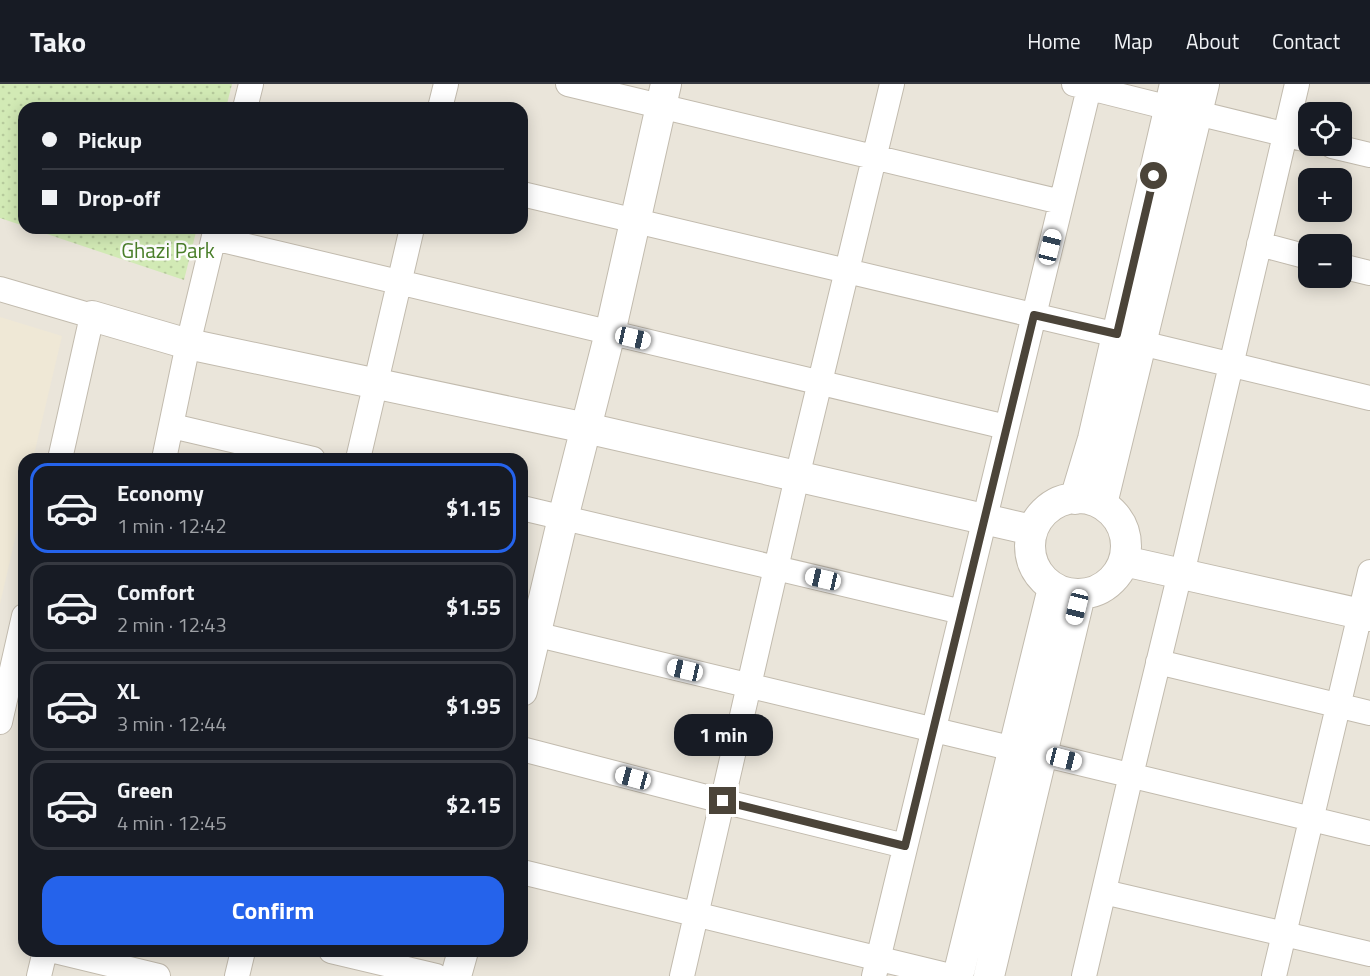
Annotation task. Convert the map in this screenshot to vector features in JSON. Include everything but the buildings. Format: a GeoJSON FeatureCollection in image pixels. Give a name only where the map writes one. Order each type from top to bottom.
{"type":"FeatureCollection","features":[{"type":"Feature","properties":{"kind":"street"},"geometry":{"type":"LineString","coordinates":[[246,102],[251,84]]}},
{"type":"Feature","properties":{"kind":"street"},"geometry":{"type":"LineString","coordinates":[[442,102],[446,84]]}},
{"type":"Feature","properties":{"kind":"street"},"geometry":{"type":"LineString","coordinates":[[568,84],[664,95],[875,157],[1061,202]]}},
{"type":"Feature","properties":{"kind":"street"},"geometry":{"type":"LineString","coordinates":[[682,976],[797,477],[892,84]]}},
{"type":"Feature","properties":{"kind":"street"},"geometry":{"type":"LineString","coordinates":[[1088,501],[1093,439],[1129,339],[1180,102],[1203,84]]}},
{"type":"Feature","properties":{"kind":"street"},"geometry":{"type":"LineString","coordinates":[[1084,976],[1259,244],[1297,137],[1297,84]]}},
{"type":"Feature","properties":{"kind":"street"},"geometry":{"type":"LineString","coordinates":[[876,967],[1061,202],[1084,85],[1180,102],[1297,137]]}},
{"type":"Feature","properties":{"kind":"street"},"geometry":{"type":"LineString","coordinates":[[664,95],[586,428],[563,518],[528,632],[1370,833]]}},
{"type":"Feature","properties":{"kind":"street"},"geometry":{"type":"LineString","coordinates":[[1352,151],[1370,155]]}},
{"type":"Feature","properties":{"kind":"street"},"geometry":{"type":"LineString","coordinates":[[528,195],[1034,315],[1370,398]]}},
{"type":"Feature","properties":{"kind":"street"},"geometry":{"type":"LineString","coordinates":[[165,453],[188,344],[215,234]]}},
{"type":"Feature","properties":{"kind":"street"},"geometry":{"type":"LineString","coordinates":[[219,234],[399,282],[1006,427]]}},
{"type":"Feature","properties":{"kind":"street"},"geometry":{"type":"LineString","coordinates":[[359,453],[411,234]]}},
{"type":"Feature","properties":{"kind":"street"},"geometry":{"type":"LineString","coordinates":[[1259,244],[1298,254]]}},
{"type":"Feature","properties":{"kind":"street"},"geometry":{"type":"LineString","coordinates":[[1352,269],[1370,273]]}},
{"type":"Feature","properties":{"kind":"street"},"geometry":{"type":"LineString","coordinates":[[0,289],[188,344],[586,428],[1032,530]]}},
{"type":"Feature","properties":{"kind":"street"},"geometry":{"type":"LineString","coordinates":[[61,453],[92,316]]}},
{"type":"Feature","properties":{"kind":"street"},"geometry":{"type":"LineString","coordinates":[[172,426],[287,453]]}},
{"type":"Feature","properties":{"kind":"street"},"geometry":{"type":"LineString","coordinates":[[1088,501],[1114,514],[1122,526],[1126,542],[1124,561],[1120,571],[1110,583],[1097,591],[1067,591],[1040,578],[1032,563],[1029,547],[1032,530],[1040,516],[1053,505],[1088,501]]}},
{"type":"Feature","properties":{"kind":"street"},"geometry":{"type":"LineString","coordinates":[[528,509],[962,612]]}},
{"type":"Feature","properties":{"kind":"street"},"geometry":{"type":"LineString","coordinates":[[1124,561],[1365,615]]}},
{"type":"Feature","properties":{"kind":"street"},"geometry":{"type":"LineString","coordinates":[[1274,976],[1338,706],[1365,615],[1370,572]]}},
{"type":"Feature","properties":{"kind":"street"},"geometry":{"type":"LineString","coordinates":[[958,976],[1028,752],[1067,591]]}},
{"type":"Feature","properties":{"kind":"street"},"geometry":{"type":"LineString","coordinates":[[0,722],[18,642]]}},
{"type":"Feature","properties":{"kind":"street"},"geometry":{"type":"LineString","coordinates":[[1158,662],[1370,713]]}},
{"type":"Feature","properties":{"kind":"street"},"geometry":{"type":"LineString","coordinates":[[528,751],[905,846]]}},
{"type":"Feature","properties":{"kind":"street"},"geometry":{"type":"LineString","coordinates":[[989,976],[1028,752]]}},
{"type":"Feature","properties":{"kind":"street"},"geometry":{"type":"LineString","coordinates":[[528,873],[696,915],[876,967],[950,976]]}},
{"type":"Feature","properties":{"kind":"street"},"geometry":{"type":"LineString","coordinates":[[1104,892],[1370,954]]}},
{"type":"Feature","properties":{"kind":"street"},"geometry":{"type":"LineString","coordinates":[[39,976],[44,957]]}},
{"type":"Feature","properties":{"kind":"street"},"geometry":{"type":"LineString","coordinates":[[80,957],[159,976]]}},
{"type":"Feature","properties":{"kind":"street"},"geometry":{"type":"LineString","coordinates":[[237,976],[242,957]]}},
{"type":"Feature","properties":{"kind":"street"},"geometry":{"type":"LineString","coordinates":[[356,957],[436,976]]}},
{"type":"Feature","properties":{"kind":"street"},"geometry":{"type":"LineString","coordinates":[[456,976],[461,957]]}},
{"type":"Feature","properties":{"kind":"shaded area"},"geometry":{"type":"Polygon","coordinates":[[[0,84],[1370,84],[1370,976],[0,976],[0,84]]]}},
{"type":"Feature","properties":{"kind":"shaded area"},"geometry":{"type":"Polygon","coordinates":[[[0,317],[62,336],[34,453],[18,453],[18,526],[0,604],[0,317]]]}},
{"type":"Feature","properties":{"kind":"green space"},"geometry":{"type":"Polygon","coordinates":[[[0,84],[232,84],[228,102],[18,102],[18,224],[0,218],[0,84]]]}},
{"type":"Feature","properties":{"kind":"green space","name":"Ghazi Park"},"geometry":{"type":"Polygon","coordinates":[[[47,234],[196,234],[184,280],[47,234]]]}},
{"type":"Feature","properties":{"kind":"route"},"geometry":{"type":"LineString","coordinates":[[723,801],[905,846],[1034,315],[1117,334],[1154,176]]}}]}
